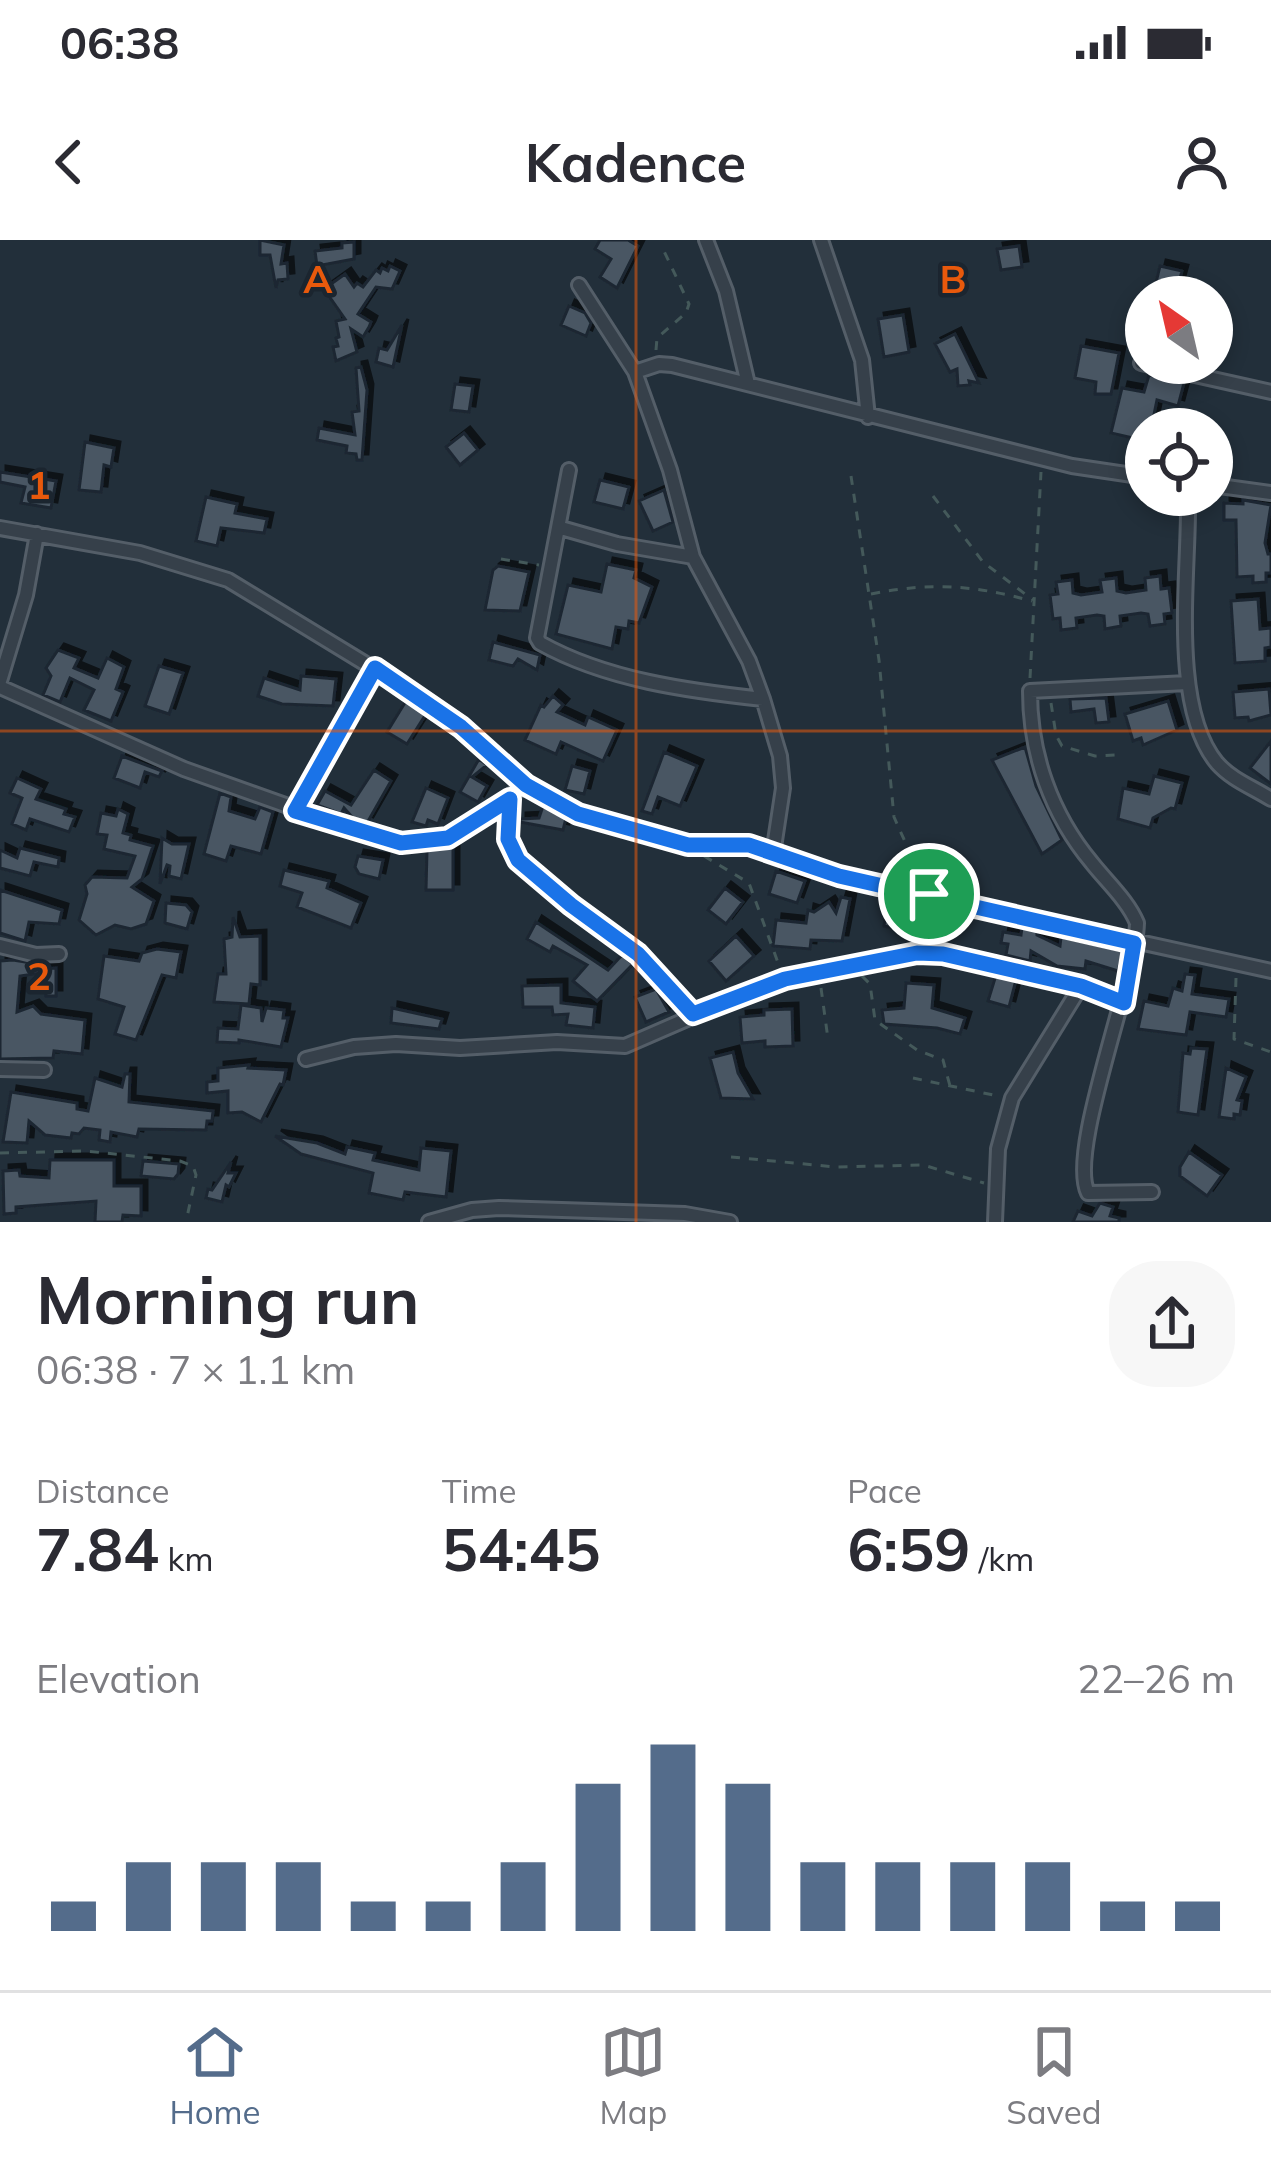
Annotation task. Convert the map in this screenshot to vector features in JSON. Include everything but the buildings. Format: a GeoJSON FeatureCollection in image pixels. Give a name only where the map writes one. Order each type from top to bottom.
{"type":"FeatureCollection","features":[{"type":"Feature","properties":{"kind":"street"},"geometry":{"type":"LineString","coordinates":[[706,240],[726,291],[748,385]]}},
{"type":"Feature","properties":{"kind":"street"},"geometry":{"type":"LineString","coordinates":[[821,240],[862,360],[868,417]]}},
{"type":"Feature","properties":{"kind":"street"},"geometry":{"type":"LineString","coordinates":[[579,285],[635,372],[664,450],[693,557],[749,661],[763,699],[781,756],[783,788],[773,854]]}},
{"type":"Feature","properties":{"kind":"street"},"geometry":{"type":"LineString","coordinates":[[635,372],[659,364],[1041,458],[1125,473]]}},
{"type":"Feature","properties":{"kind":"street"},"geometry":{"type":"LineString","coordinates":[[1233,382],[1271,392]]}},
{"type":"Feature","properties":{"kind":"street"},"geometry":{"type":"LineString","coordinates":[[569,470],[537,638],[544,646],[612,671],[661,684],[763,699]]}},
{"type":"Feature","properties":{"kind":"street"},"geometry":{"type":"LineString","coordinates":[[1233,488],[1271,493]]}},
{"type":"Feature","properties":{"kind":"street"},"geometry":{"type":"LineString","coordinates":[[1188,516],[1187,683],[1192,717],[1209,751],[1240,783],[1271,799]]}},
{"type":"Feature","properties":{"kind":"street"},"geometry":{"type":"LineString","coordinates":[[0,528],[140,553],[228,580],[375,668],[461,727],[526,785],[578,814],[688,845],[740,843],[839,876],[1271,971]]}},
{"type":"Feature","properties":{"kind":"street"},"geometry":{"type":"LineString","coordinates":[[561,528],[617,544],[693,557]]}},
{"type":"Feature","properties":{"kind":"street"},"geometry":{"type":"LineString","coordinates":[[37,534],[26,595],[0,684],[184,770],[383,841],[448,838],[526,785]]}},
{"type":"Feature","properties":{"kind":"street"},"geometry":{"type":"LineString","coordinates":[[295,811],[375,668]]}},
{"type":"Feature","properties":{"kind":"street"},"geometry":{"type":"LineString","coordinates":[[1152,1192],[1088,1193],[1083,1182],[1092,1118],[1124,1003],[1135,916],[1069,830],[1042,776],[1030,721],[1030,691],[1187,683]]}},
{"type":"Feature","properties":{"kind":"street"},"geometry":{"type":"LineString","coordinates":[[510,799],[508,839],[518,860],[638,954],[693,1014]]}},
{"type":"Feature","properties":{"kind":"street"},"geometry":{"type":"LineString","coordinates":[[0,946],[36,955],[59,954]]}},
{"type":"Feature","properties":{"kind":"street"},"geometry":{"type":"LineString","coordinates":[[306,1059],[354,1047],[396,1044],[626,1046],[785,979],[932,953],[1081,986],[1124,1003]]}},
{"type":"Feature","properties":{"kind":"street"},"geometry":{"type":"LineString","coordinates":[[995,1222],[998,1149],[1012,1098],[1081,986]]}},
{"type":"Feature","properties":{"kind":"street"},"geometry":{"type":"LineString","coordinates":[[0,1069],[44,1070]]}},
{"type":"Feature","properties":{"kind":"street"},"geometry":{"type":"LineString","coordinates":[[429,1222],[499,1208],[712,1217],[730,1222]]}},
{"type":"Feature","properties":{"kind":"path"},"geometry":{"type":"LineString","coordinates":[[659,364],[657,338],[686,313],[688,304],[663,249]]}},
{"type":"Feature","properties":{"kind":"path"},"geometry":{"type":"LineString","coordinates":[[1030,691],[1041,458]]}},
{"type":"Feature","properties":{"kind":"path"},"geometry":{"type":"LineString","coordinates":[[851,476],[894,817],[929,894]]}},
{"type":"Feature","properties":{"kind":"path"},"geometry":{"type":"LineString","coordinates":[[933,496],[983,562],[1034,602]]}},
{"type":"Feature","properties":{"kind":"path"},"geometry":{"type":"LineString","coordinates":[[501,559],[552,567]]}},
{"type":"Feature","properties":{"kind":"path"},"geometry":{"type":"LineString","coordinates":[[869,594],[921,584],[981,587],[1034,602]]}},
{"type":"Feature","properties":{"kind":"path"},"geometry":{"type":"LineString","coordinates":[[1049,689],[1062,746],[1115,755]]}},
{"type":"Feature","properties":{"kind":"path"},"geometry":{"type":"LineString","coordinates":[[688,845],[749,884],[785,979]]}},
{"type":"Feature","properties":{"kind":"path"},"geometry":{"type":"LineString","coordinates":[[852,965],[870,984],[874,1020],[917,1050],[943,1060],[950,1085]]}},
{"type":"Feature","properties":{"kind":"path"},"geometry":{"type":"LineString","coordinates":[[1236,965],[1234,1040],[1271,1052]]}},
{"type":"Feature","properties":{"kind":"path"},"geometry":{"type":"LineString","coordinates":[[818,971],[829,1040]]}},
{"type":"Feature","properties":{"kind":"path"},"geometry":{"type":"LineString","coordinates":[[913,1078],[1012,1098]]}},
{"type":"Feature","properties":{"kind":"path"},"geometry":{"type":"LineString","coordinates":[[0,1153],[86,1151],[180,1161],[193,1166],[196,1175],[187,1222]]}},
{"type":"Feature","properties":{"kind":"path"},"geometry":{"type":"LineString","coordinates":[[731,1157],[836,1166],[922,1165],[996,1186]]}},
{"type":"Feature","properties":{"kind":"route"},"geometry":{"type":"LineString","coordinates":[[375,668],[461,727],[526,785],[578,814],[688,845],[749,845],[839,876],[929,894],[1134,943],[1124,1003],[1081,986],[943,954],[917,953],[785,979],[693,1014],[638,954],[518,860],[508,839],[510,799],[460,832],[437,841],[383,841],[295,811],[375,668]]}}]}
